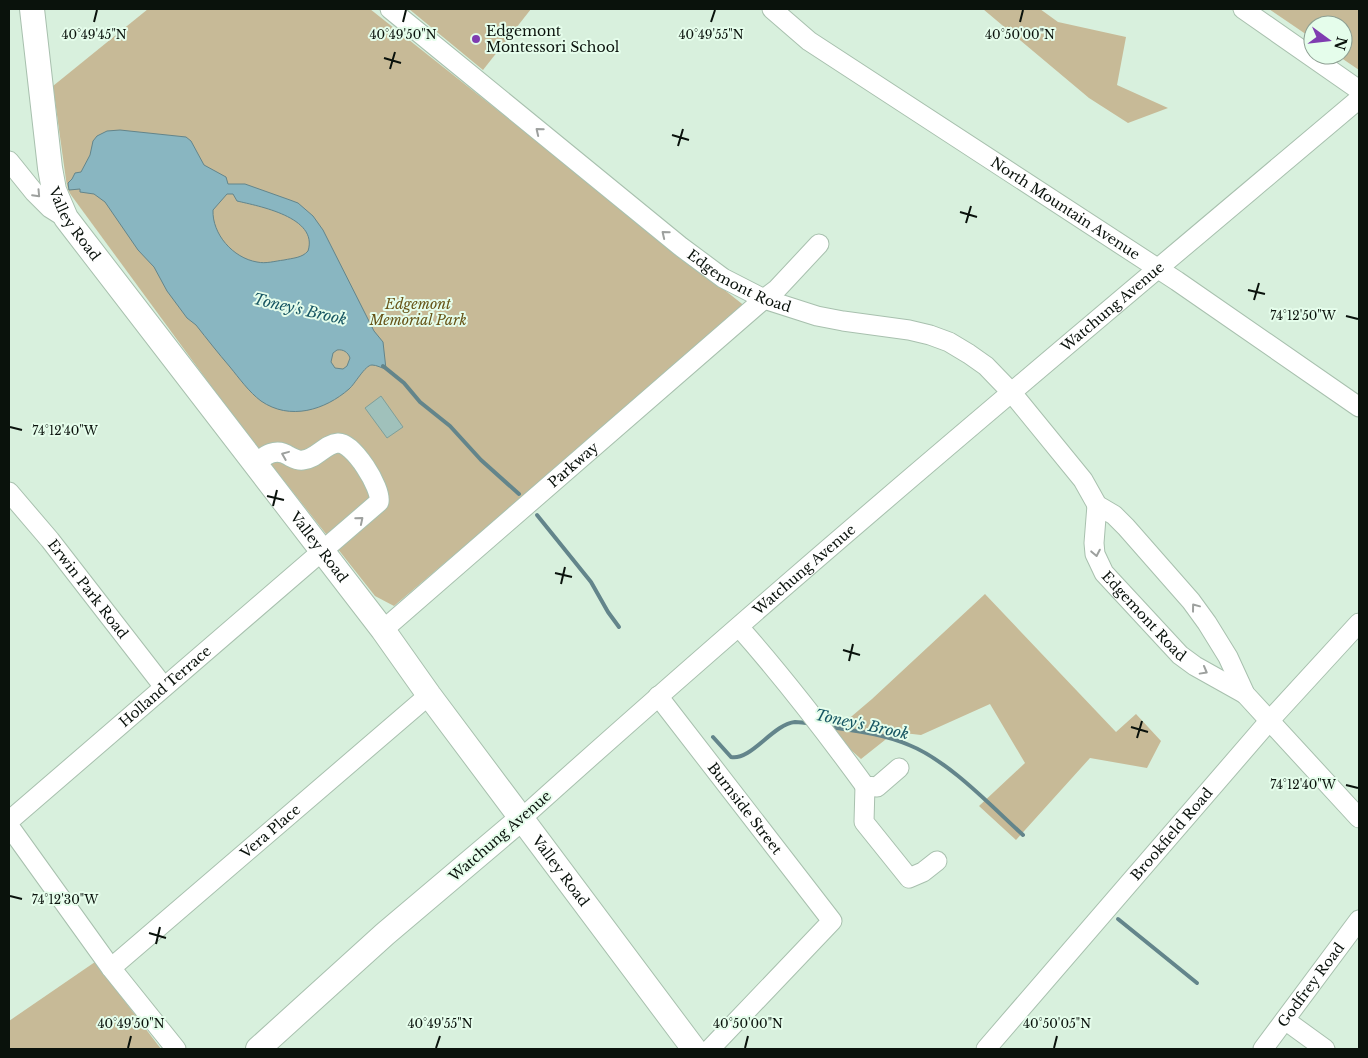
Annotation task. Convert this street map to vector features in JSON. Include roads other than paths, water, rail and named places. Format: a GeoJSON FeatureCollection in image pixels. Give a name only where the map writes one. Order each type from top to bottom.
{"type":"FeatureCollection","features":[{"type":"Feature","properties":{"kind":"main road","name":"Valley Road"},"geometry":{"type":"LineString","coordinates":[[32,9],[50,168],[54,190],[66,218],[383,630],[694,1049]]}},
{"type":"Feature","properties":{"kind":"main road","name":"Watchung Avenue"},"geometry":{"type":"LineString","coordinates":[[258,1049],[385,934],[522,818]]}},
{"type":"Feature","properties":{"kind":"street","name":"Edgemont Road"},"geometry":{"type":"LineString","coordinates":[[390,9],[680,246],[723,278],[764,299],[817,316],[869,326],[909,330],[949,342],[986,366],[1012,393],[1082,480],[1097,505],[1114,515],[1126,527],[1190,601],[1207,623],[1228,657],[1246,694],[1359,818]]}},
{"type":"Feature","properties":{"kind":"street","name":"North Mountain Avenue"},"geometry":{"type":"LineString","coordinates":[[772,9],[809,41],[1158,269],[1359,407]]}},
{"type":"Feature","properties":{"kind":"street"},"geometry":{"type":"LineString","coordinates":[[1243,9],[1359,90]]}},
{"type":"Feature","properties":{"kind":"street","name":"Watchung Avenue"},"geometry":{"type":"LineString","coordinates":[[522,818],[658,696],[1359,99]]}},
{"type":"Feature","properties":{"kind":"street"},"geometry":{"type":"LineString","coordinates":[[11,163],[31,172],[42,172],[50,168]]}},
{"type":"Feature","properties":{"kind":"street"},"geometry":{"type":"LineString","coordinates":[[11,163],[34,192],[50,208],[66,218]]}},
{"type":"Feature","properties":{"kind":"street","name":"Parkway"},"geometry":{"type":"LineString","coordinates":[[383,630],[777,289],[819,244]]}},
{"type":"Feature","properties":{"kind":"street","name":"Holland Terrace"},"geometry":{"type":"LineString","coordinates":[[9,821],[379,502],[380,497],[375,481],[352,450],[345,444],[334,443],[308,460],[301,461],[282,452],[276,452],[265,455],[255,464]]}},
{"type":"Feature","properties":{"kind":"street","name":"Erwin Park Road"},"geometry":{"type":"LineString","coordinates":[[9,492],[50,540],[164,687]]}},
{"type":"Feature","properties":{"kind":"street","name":"Edgemont Road"},"geometry":{"type":"LineString","coordinates":[[1097,505],[1095,554],[1104,574],[1180,655],[1195,666],[1246,694]]}},
{"type":"Feature","properties":{"kind":"street","name":"Brookfield Road"},"geometry":{"type":"LineString","coordinates":[[986,1049],[1270,720],[1359,623]]}},
{"type":"Feature","properties":{"kind":"street"},"geometry":{"type":"LineString","coordinates":[[739,627],[820,725],[865,786],[864,822],[910,878],[923,872],[937,861]]}},
{"type":"Feature","properties":{"kind":"street","name":"Vera Place"},"geometry":{"type":"LineString","coordinates":[[111,968],[430,695]]}},
{"type":"Feature","properties":{"kind":"street","name":"Burnside Street"},"geometry":{"type":"LineString","coordinates":[[658,696],[832,921],[710,1049]]}},
{"type":"Feature","properties":{"kind":"street"},"geometry":{"type":"LineString","coordinates":[[865,786],[877,787],[899,768]]}},
{"type":"Feature","properties":{"kind":"street"},"geometry":{"type":"LineString","coordinates":[[9,826],[111,968],[176,1049]]}},
{"type":"Feature","properties":{"kind":"street","name":"Godfrey Road"},"geometry":{"type":"LineString","coordinates":[[1263,1049],[1359,920]]}},
{"type":"Feature","properties":{"kind":"street"},"geometry":{"type":"LineString","coordinates":[[1284,1020],[1325,1049]]}},
{"type":"Feature","properties":{"kind":"water"},"geometry":{"type":"Polygon","coordinates":[[[120,130],[186,137],[191,141],[204,165],[226,177],[228,184],[245,184],[298,203],[313,216],[323,230],[374,331],[383,342],[386,369],[374,365],[369,366],[351,387],[340,396],[329,403],[307,410],[284,411],[261,401],[244,385],[196,325],[187,318],[167,291],[154,267],[138,250],[105,202],[94,194],[80,192],[80,189],[69,190],[68,183],[75,173],[81,172],[90,155],[93,141],[97,136],[107,131],[120,130]],[[227,194],[213,210],[214,219],[220,236],[240,256],[248,260],[267,263],[297,257],[308,251],[309,239],[296,222],[272,210],[237,201],[233,194],[227,194]],[[337,350],[333,353],[331,362],[335,368],[343,369],[347,366],[350,358],[345,351],[337,350]]]}},
{"type":"Feature","properties":{"kind":"waterway","name":"Toney's Brook"},"geometry":{"type":"LineString","coordinates":[[383,366],[404,383],[420,402],[450,426],[481,460],[519,494]]}},
{"type":"Feature","properties":{"kind":"waterway","name":"Toney's Brook"},"geometry":{"type":"LineString","coordinates":[[537,515],[591,582],[619,627]]}},
{"type":"Feature","properties":{"kind":"waterway","name":"Toney's Brook"},"geometry":{"type":"LineString","coordinates":[[713,737],[731,757],[739,757],[787,724],[795,722],[811,724]]}},
{"type":"Feature","properties":{"kind":"waterway","name":"Toney's Brook"},"geometry":{"type":"LineString","coordinates":[[830,727],[890,738],[924,752],[969,785],[1023,835]]}},
{"type":"Feature","properties":{"kind":"waterway","name":"Toney's Brook"},"geometry":{"type":"LineString","coordinates":[[1118,919],[1197,983]]}},
{"type":"Feature","properties":{"kind":"place","name":"Edgemont Montessori School"},"geometry":{"type":"Point","coordinates":[476,39]}},
{"type":"Feature","properties":{"kind":"park label","name":"Edgemont Memorial Park"},"geometry":{"type":"Point","coordinates":[418,312]}}]}
